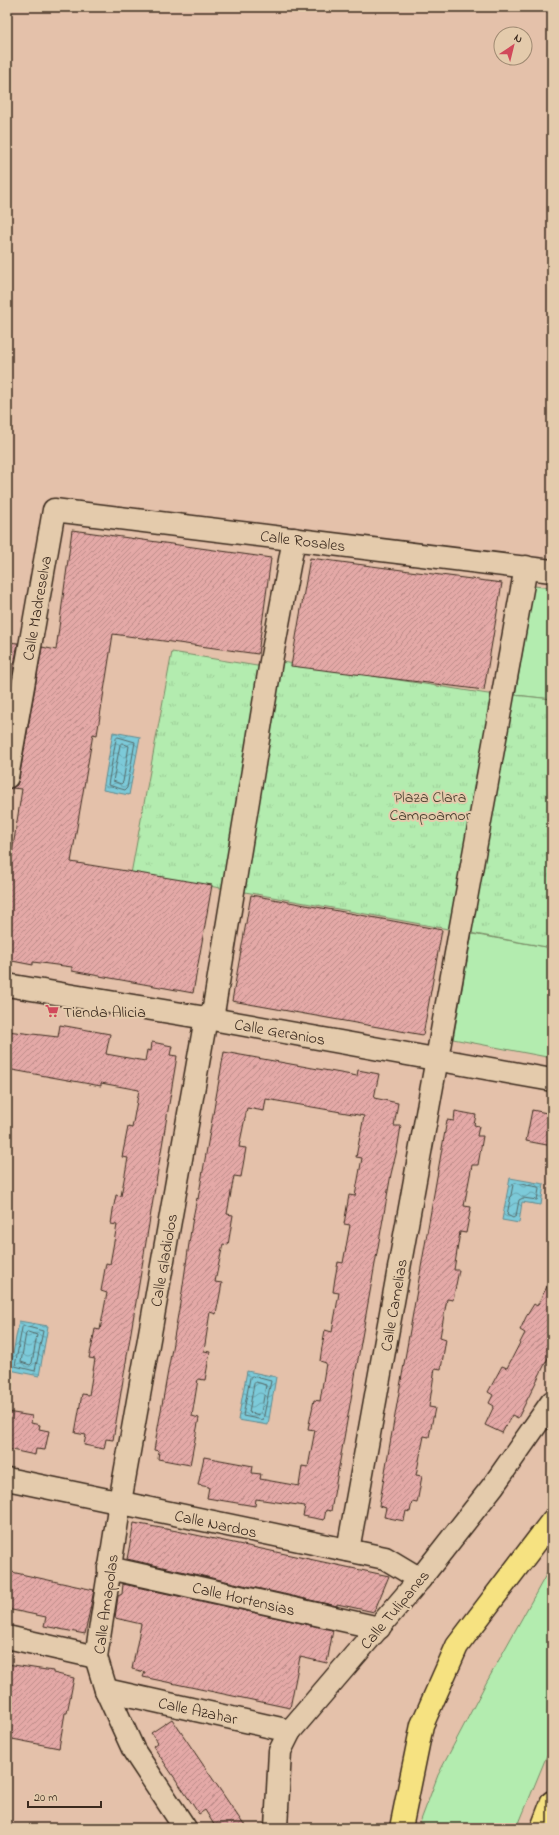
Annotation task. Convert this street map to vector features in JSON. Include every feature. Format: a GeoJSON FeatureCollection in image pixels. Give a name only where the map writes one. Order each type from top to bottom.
{"type":"FeatureCollection","features":[{"type":"Feature","properties":{"kind":"highway"},"geometry":{"type":"LineString","coordinates":[[400,1822],[422,1725],[457,1646],[552,1521]]}},
{"type":"Feature","properties":{"kind":"highway"},"geometry":{"type":"LineString","coordinates":[[542,1828],[552,1802]]}},
{"type":"Feature","properties":{"kind":"street","name":"Calle Rosales"},"geometry":{"type":"LineString","coordinates":[[54,510],[552,571]]}},
{"type":"Feature","properties":{"kind":"street","name":"Calle Madreselva"},"geometry":{"type":"LineString","coordinates":[[7,777],[54,510]]}},
{"type":"Feature","properties":{"kind":"street"},"geometry":{"type":"LineString","coordinates":[[209,1019],[234,890],[271,661],[294,539]]}},
{"type":"Feature","properties":{"kind":"street"},"geometry":{"type":"LineString","coordinates":[[438,1059],[526,568]]}},
{"type":"Feature","properties":{"kind":"street","name":"Calle Geranios"},"geometry":{"type":"LineString","coordinates":[[7,985],[552,1080]]}},
{"type":"Feature","properties":{"kind":"street","name":"Calle Gladiolos"},"geometry":{"type":"LineString","coordinates":[[120,1502],[209,1019]]}},
{"type":"Feature","properties":{"kind":"street","name":"Calle Camelias"},"geometry":{"type":"LineString","coordinates":[[348,1550],[438,1059]]}},
{"type":"Feature","properties":{"kind":"street","name":"Calle Tulipanes"},"geometry":{"type":"LineString","coordinates":[[276,1828],[280,1751],[290,1731],[420,1579],[492,1486],[552,1402]]}},
{"type":"Feature","properties":{"kind":"street","name":"Calle Nardos"},"geometry":{"type":"LineString","coordinates":[[7,1479],[385,1558],[420,1579]]}},
{"type":"Feature","properties":{"kind":"street","name":"Calle Amapolas"},"geometry":{"type":"LineString","coordinates":[[120,1502],[96,1656],[106,1690],[134,1751],[185,1828]]}},
{"type":"Feature","properties":{"kind":"street","name":"Calle Hortensias"},"geometry":{"type":"LineString","coordinates":[[109,1568],[379,1628]]}},
{"type":"Feature","properties":{"kind":"street"},"geometry":{"type":"LineString","coordinates":[[7,1637],[96,1656]]}},
{"type":"Feature","properties":{"kind":"street","name":"Calle Azahar"},"geometry":{"type":"LineString","coordinates":[[106,1690],[290,1731]]}},
{"type":"Feature","properties":{"kind":"green space"},"geometry":{"type":"Polygon","coordinates":[[[534,586],[552,588],[552,699],[515,695],[534,586]]]}},
{"type":"Feature","properties":{"kind":"green space","name":"Plaza Clara Campoamor"},"geometry":{"type":"Polygon","coordinates":[[[172,652],[257,666],[271,661],[488,694],[552,699],[552,948],[234,890],[131,874],[172,652]]]}},
{"type":"Feature","properties":{"kind":"green space"},"geometry":{"type":"Polygon","coordinates":[[[472,934],[552,948],[552,1058],[453,1039],[472,934]]]}},
{"type":"Feature","properties":{"kind":"green space"},"geometry":{"type":"Polygon","coordinates":[[[552,1564],[552,1743],[517,1828],[418,1828],[438,1775],[485,1685],[552,1564]]]}},
{"type":"Feature","properties":{"kind":"water"},"geometry":{"type":"Polygon","coordinates":[[[113,732],[140,737],[129,795],[103,790],[113,732]]]}},
{"type":"Feature","properties":{"kind":"water"},"geometry":{"type":"Polygon","coordinates":[[[510,1178],[544,1184],[541,1205],[522,1202],[519,1223],[502,1220],[510,1178]]]}},
{"type":"Feature","properties":{"kind":"water"},"geometry":{"type":"Polygon","coordinates":[[[19,1321],[48,1326],[39,1376],[10,1370],[19,1321]]]}},
{"type":"Feature","properties":{"kind":"water"},"geometry":{"type":"Polygon","coordinates":[[[247,1371],[276,1377],[268,1425],[238,1420],[247,1371]]]}},
{"type":"Feature","properties":{"kind":"building"},"geometry":{"type":"Polygon","coordinates":[[[72,530],[271,558],[258,654],[113,634],[97,735],[93,734],[71,862],[212,885],[193,993],[72,971],[72,967],[33,962],[33,965],[7,960],[7,886],[22,789],[12,788],[17,785],[19,779],[42,647],[56,650],[72,530]]]}},
{"type":"Feature","properties":{"kind":"building"},"geometry":{"type":"Polygon","coordinates":[[[310,558],[502,583],[484,690],[291,666],[310,558]]]}},
{"type":"Feature","properties":{"kind":"building"},"geometry":{"type":"Polygon","coordinates":[[[7,642],[18,643],[7,705],[7,642]]]}},
{"type":"Feature","properties":{"kind":"building"},"geometry":{"type":"Polygon","coordinates":[[[251,895],[442,930],[423,1035],[232,1001],[251,895]]]}},
{"type":"Feature","properties":{"kind":"building"},"geometry":{"type":"Polygon","coordinates":[[[60,1025],[110,1034],[106,1054],[145,1061],[147,1050],[151,1051],[152,1042],[172,1046],[170,1055],[177,1056],[113,1440],[106,1439],[104,1449],[84,1445],[86,1435],[75,1433],[82,1394],[89,1395],[95,1359],[89,1358],[95,1329],[100,1330],[107,1293],[101,1291],[106,1263],[110,1264],[117,1225],[111,1224],[113,1210],[116,1195],[121,1196],[128,1158],[122,1157],[128,1127],[132,1128],[139,1090],[101,1083],[101,1086],[7,1069],[7,1031],[58,1037],[60,1025]]]}},
{"type":"Feature","properties":{"kind":"building"},"geometry":{"type":"Polygon","coordinates":[[[224,1052],[357,1076],[358,1070],[379,1074],[374,1098],[398,1103],[394,1126],[401,1126],[397,1150],[391,1174],[331,1511],[326,1510],[324,1520],[303,1516],[305,1506],[256,1499],[255,1506],[207,1498],[209,1487],[198,1485],[204,1457],[253,1466],[252,1473],[261,1474],[260,1479],[299,1486],[302,1466],[308,1467],[315,1430],[308,1429],[314,1400],[320,1401],[326,1363],[320,1361],[322,1347],[325,1330],[332,1332],[339,1293],[333,1292],[335,1278],[338,1262],[343,1263],[350,1225],[344,1224],[349,1195],[355,1196],[362,1158],[356,1157],[364,1116],[266,1099],[264,1111],[247,1108],[239,1147],[246,1148],[241,1177],[234,1176],[227,1214],[233,1215],[228,1245],[223,1244],[215,1282],[222,1283],[216,1314],[210,1312],[204,1351],[210,1352],[205,1380],[198,1379],[192,1416],[199,1418],[190,1465],[158,1459],[159,1451],[154,1450],[182,1292],[192,1223],[197,1198],[198,1199],[224,1052]]]}},
{"type":"Feature","properties":{"kind":"building"},"geometry":{"type":"Polygon","coordinates":[[[532,1110],[552,1114],[552,1146],[526,1141],[532,1110]]]}},
{"type":"Feature","properties":{"kind":"building"},"geometry":{"type":"Polygon","coordinates":[[[455,1111],[476,1115],[474,1125],[479,1126],[477,1136],[483,1136],[478,1165],[472,1165],[464,1206],[471,1207],[466,1233],[460,1232],[454,1270],[459,1270],[453,1300],[447,1299],[440,1337],[446,1339],[441,1369],[435,1368],[429,1407],[435,1408],[429,1437],[424,1436],[416,1475],[422,1476],[417,1503],[412,1502],[410,1512],[406,1511],[404,1521],[384,1517],[386,1508],[379,1506],[447,1120],[454,1121],[455,1111]]]}},
{"type":"Feature","properties":{"kind":"building"},"geometry":{"type":"Polygon","coordinates":[[[552,1277],[552,1350],[518,1418],[512,1415],[502,1433],[485,1425],[494,1406],[489,1403],[493,1395],[488,1392],[502,1366],[507,1368],[525,1333],[520,1330],[526,1317],[534,1304],[537,1306],[552,1277]]]}},
{"type":"Feature","properties":{"kind":"building"},"geometry":{"type":"Polygon","coordinates":[[[7,1412],[32,1416],[31,1423],[40,1425],[39,1429],[49,1431],[45,1450],[36,1449],[35,1455],[7,1449],[7,1412]]]}},
{"type":"Feature","properties":{"kind":"building"},"geometry":{"type":"Polygon","coordinates":[[[134,1523],[389,1576],[374,1612],[337,1604],[337,1606],[127,1559],[134,1523]]]}},
{"type":"Feature","properties":{"kind":"building"},"geometry":{"type":"Polygon","coordinates":[[[7,1571],[94,1590],[85,1634],[44,1626],[46,1617],[7,1609],[7,1571]]]}},
{"type":"Feature","properties":{"kind":"building"},"geometry":{"type":"Polygon","coordinates":[[[123,1584],[333,1630],[327,1663],[300,1657],[290,1708],[143,1677],[145,1672],[132,1669],[141,1624],[115,1618],[118,1596],[122,1594],[123,1584]]]}},
{"type":"Feature","properties":{"kind":"building"},"geometry":{"type":"Polygon","coordinates":[[[7,1664],[53,1671],[53,1673],[74,1678],[67,1713],[65,1713],[59,1748],[7,1738],[7,1664]]]}},
{"type":"Feature","properties":{"kind":"building"},"geometry":{"type":"Polygon","coordinates":[[[172,1719],[246,1828],[216,1828],[205,1810],[199,1814],[153,1746],[158,1742],[151,1733],[172,1719]]]}},
{"type":"Feature","properties":{"kind":"place","name":"Tienda Alicia"},"geometry":{"type":"Point","coordinates":[52,1011]}}]}
